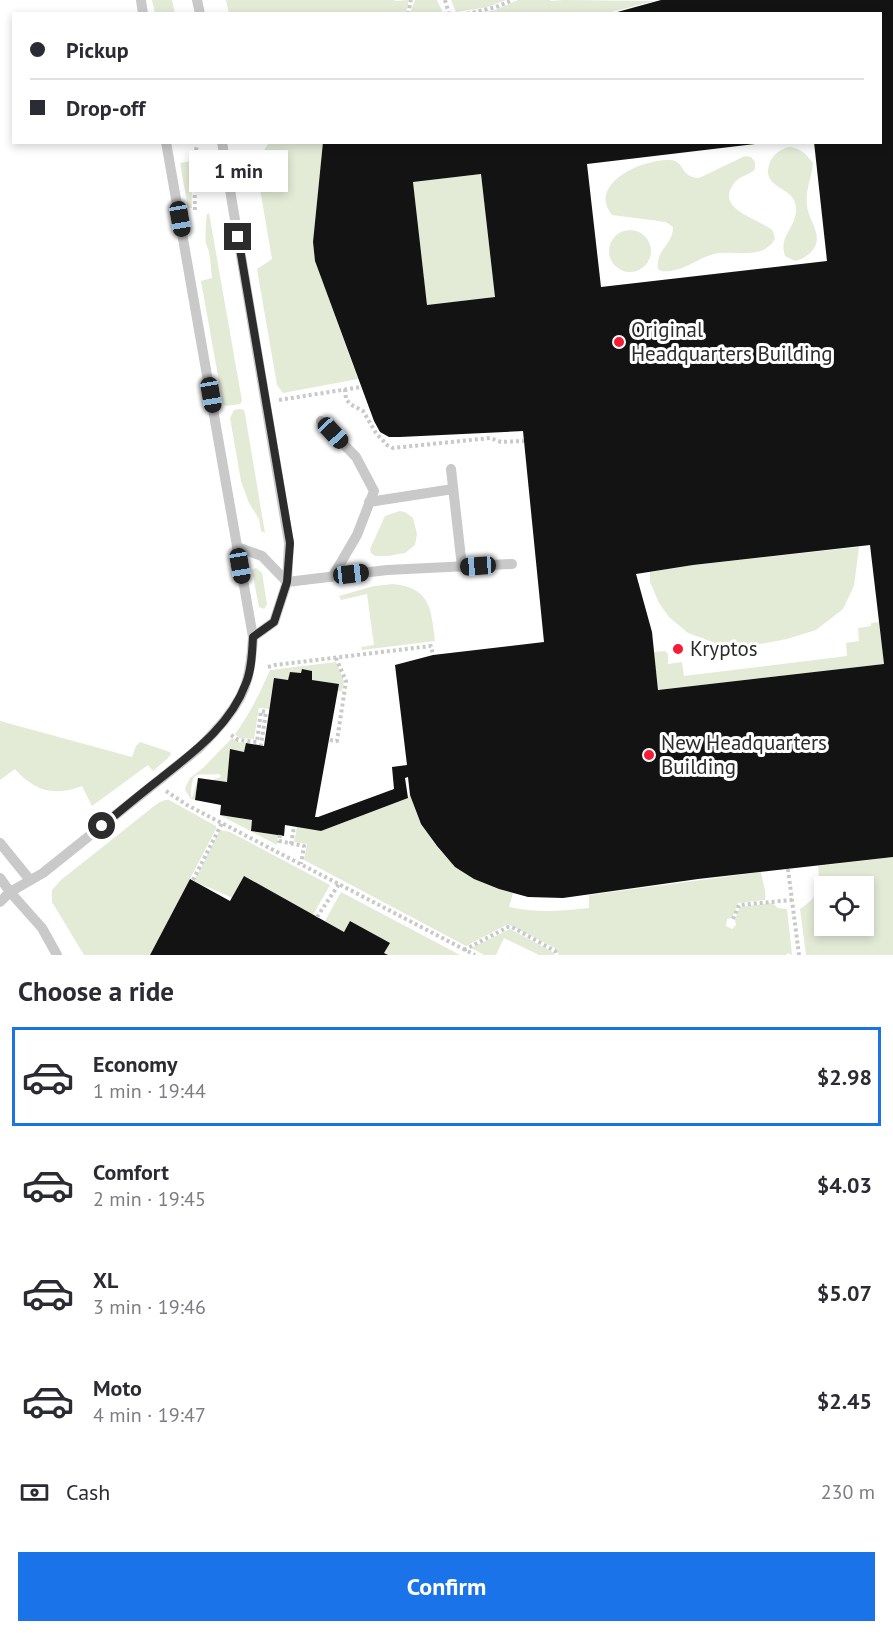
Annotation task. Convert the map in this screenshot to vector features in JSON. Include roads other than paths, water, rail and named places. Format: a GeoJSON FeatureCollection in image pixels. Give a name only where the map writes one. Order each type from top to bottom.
{"type":"FeatureCollection","features":[{"type":"Feature","properties":{"kind":"lane"},"geometry":{"type":"LineString","coordinates":[[0,902],[10,892],[43,873],[198,750],[232,710],[247,683],[253,637],[166,144]]}},
{"type":"Feature","properties":{"kind":"lane"},"geometry":{"type":"LineString","coordinates":[[222,144],[290,543],[287,582],[274,622],[253,637]]}},
{"type":"Feature","properties":{"kind":"lane"},"geometry":{"type":"LineString","coordinates":[[321,421],[356,457],[374,491],[357,535],[333,576]]}},
{"type":"Feature","properties":{"kind":"lane"},"geometry":{"type":"LineString","coordinates":[[451,469],[462,567]]}},
{"type":"Feature","properties":{"kind":"lane"},"geometry":{"type":"LineString","coordinates":[[369,502],[453,489]]}},
{"type":"Feature","properties":{"kind":"lane"},"geometry":{"type":"LineString","coordinates":[[237,547],[262,556],[287,582]]}},
{"type":"Feature","properties":{"kind":"lane"},"geometry":{"type":"LineString","coordinates":[[287,582],[387,570],[512,564]]}},
{"type":"Feature","properties":{"kind":"lane"},"geometry":{"type":"LineString","coordinates":[[0,843],[30,880]]}},
{"type":"Feature","properties":{"kind":"lane"},"geometry":{"type":"LineString","coordinates":[[0,878],[42,928],[57,955]]}},
{"type":"Feature","properties":{"kind":"place","name":"Original Headquarters Building"},"geometry":{"type":"Point","coordinates":[619,342]}},
{"type":"Feature","properties":{"kind":"place","name":"Kryptos"},"geometry":{"type":"Point","coordinates":[678,649]}},
{"type":"Feature","properties":{"kind":"place","name":"New Headquarters Building"},"geometry":{"type":"Point","coordinates":[649,755]}}]}
